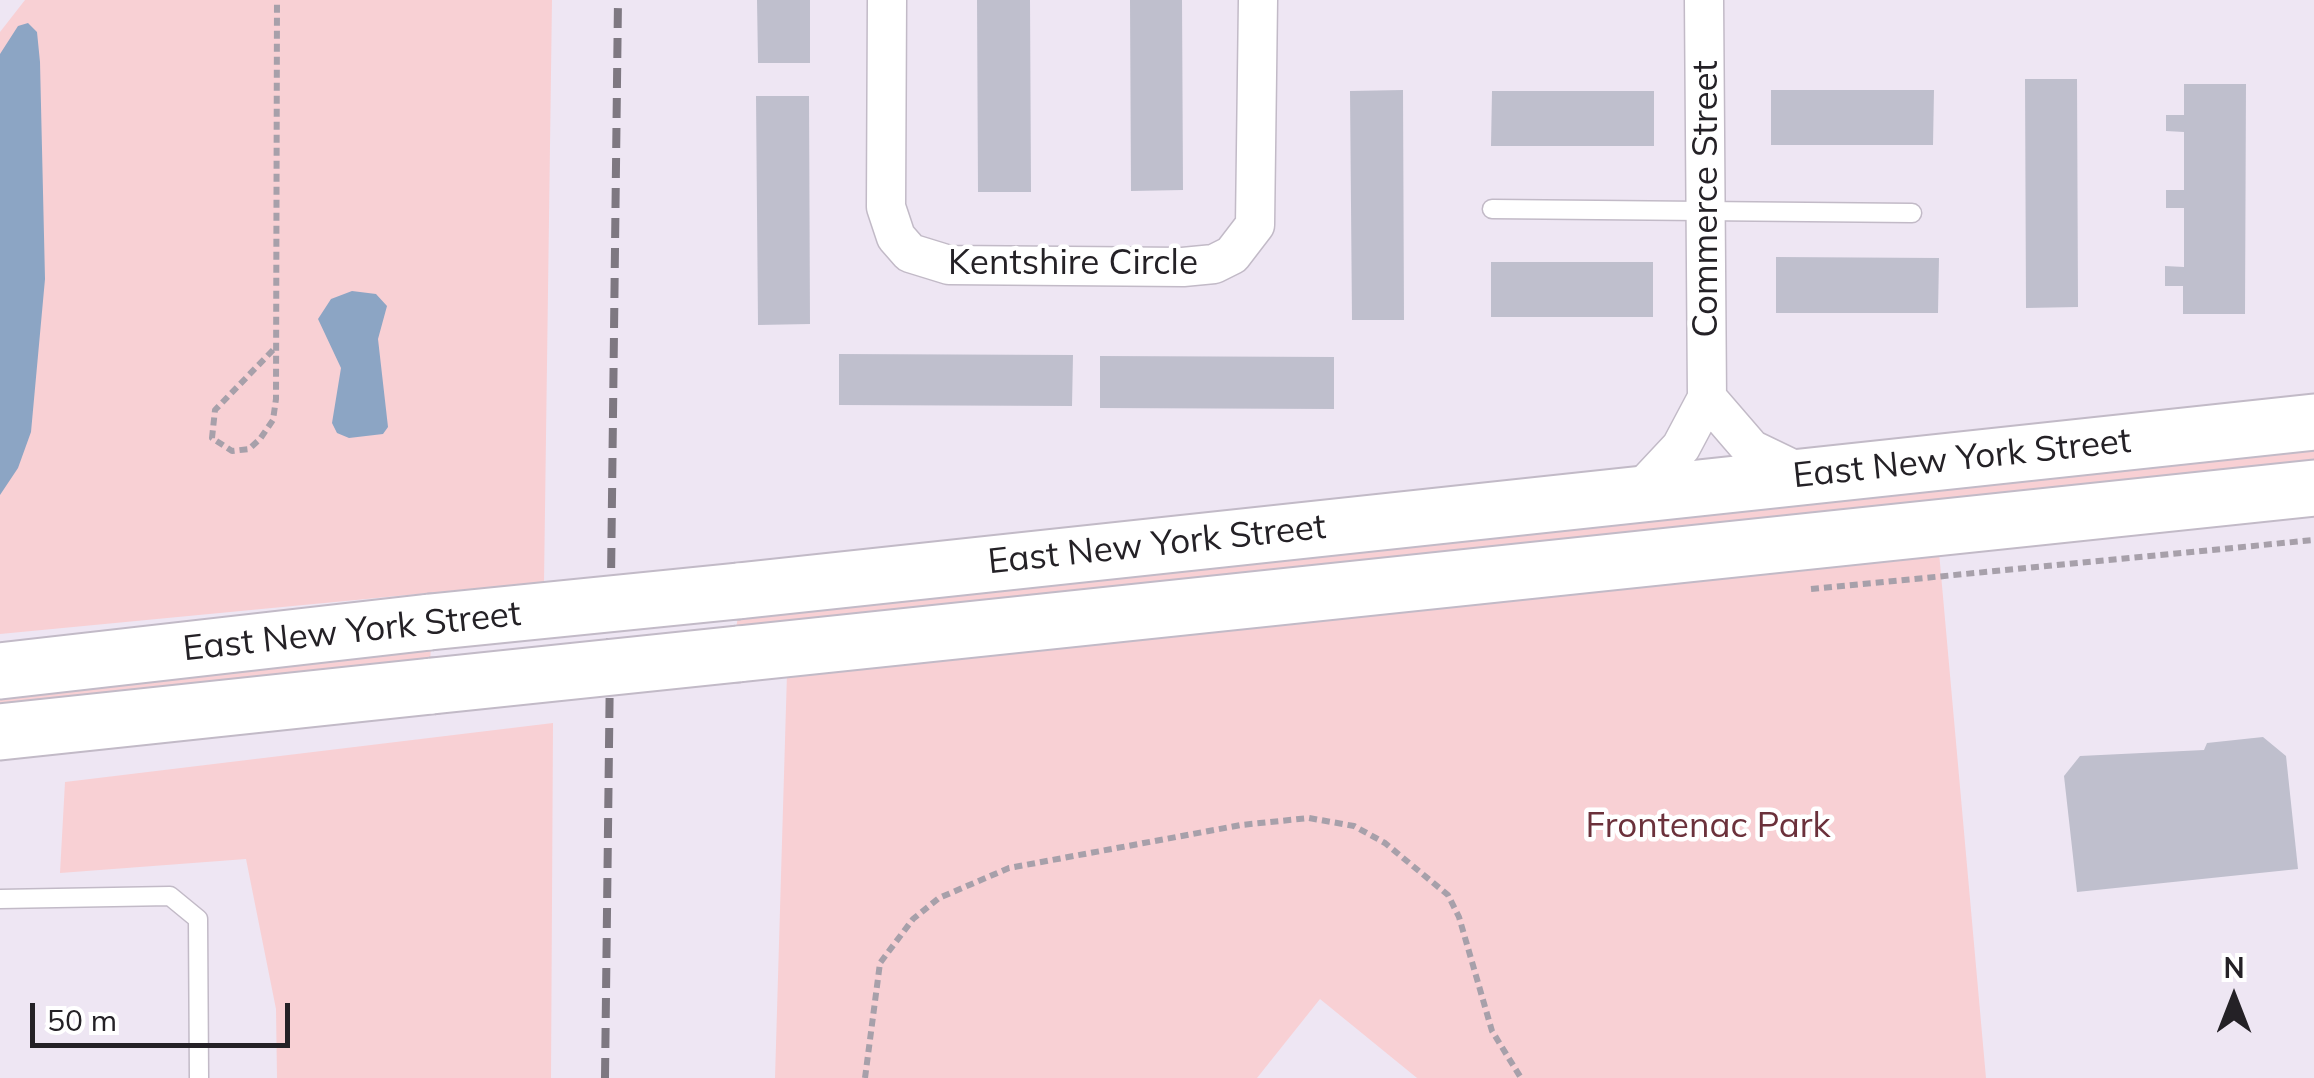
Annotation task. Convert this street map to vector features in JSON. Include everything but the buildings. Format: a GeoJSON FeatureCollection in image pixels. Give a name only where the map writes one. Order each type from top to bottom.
{"type":"FeatureCollection","features":[{"type":"Feature","properties":{"kind":"main road","name":"East New York Street"},"geometry":{"type":"LineString","coordinates":[[0,671],[2314,422]]}},
{"type":"Feature","properties":{"kind":"main road","name":"East New York Street"},"geometry":{"type":"LineString","coordinates":[[0,732],[2314,488]]}},
{"type":"Feature","properties":{"kind":"street","name":"Kentshire Circle"},"geometry":{"type":"LineString","coordinates":[[886,0],[886,207],[896,238],[910,253],[950,265],[1184,267],[1214,264],[1232,255],[1255,225],[1258,0]]}},
{"type":"Feature","properties":{"kind":"street","name":"Commerce Street"},"geometry":{"type":"LineString","coordinates":[[1636,494],[1681,448],[1707,398],[1704,0]]}},
{"type":"Feature","properties":{"kind":"street"},"geometry":{"type":"LineString","coordinates":[[1707,398],[1750,449],[1808,476]]}},
{"type":"Feature","properties":{"kind":"lane"},"geometry":{"type":"LineString","coordinates":[[1492,209],[1912,212]]}},
{"type":"Feature","properties":{"kind":"lane"},"geometry":{"type":"LineString","coordinates":[[0,899],[170,896],[198,919],[199,1078]]}},
{"type":"Feature","properties":{"kind":"path"},"geometry":{"type":"LineString","coordinates":[[273,350],[215,410],[212,438],[232,452],[249,449],[273,420],[277,0]]}},
{"type":"Feature","properties":{"kind":"path"},"geometry":{"type":"LineString","coordinates":[[865,1078],[880,963],[913,919],[938,898],[1009,868],[1242,825],[1310,818],[1354,826],[1385,843],[1448,895],[1460,917],[1492,1031],[1520,1078]]}},
{"type":"Feature","properties":{"kind":"green space"},"geometry":{"type":"Polygon","coordinates":[[[25,0],[552,0],[544,582],[0,634],[0,32],[25,0]]]}},
{"type":"Feature","properties":{"kind":"green space"},"geometry":{"type":"Polygon","coordinates":[[[2314,444],[2314,468],[735,635],[739,610],[2314,444]]]}},
{"type":"Feature","properties":{"kind":"green space","name":"Frontenac Park"},"geometry":{"type":"Polygon","coordinates":[[[1939,552],[1986,1078],[1417,1078],[1320,999],[1257,1078],[775,1078],[787,673],[1939,552]]]}},
{"type":"Feature","properties":{"kind":"green space"},"geometry":{"type":"Polygon","coordinates":[[[431,644],[430,665],[0,711],[0,689],[431,644]]]}},
{"type":"Feature","properties":{"kind":"green space"},"geometry":{"type":"Polygon","coordinates":[[[553,723],[551,1078],[277,1078],[276,1009],[246,859],[60,873],[65,782],[553,723]]]}},
{"type":"Feature","properties":{"kind":"water"},"geometry":{"type":"Polygon","coordinates":[[[28,23],[37,32],[40,62],[45,279],[31,432],[18,468],[0,495],[0,54],[18,26],[28,23]]]}},
{"type":"Feature","properties":{"kind":"water"},"geometry":{"type":"Polygon","coordinates":[[[352,291],[376,294],[387,306],[378,339],[388,427],[383,434],[349,438],[337,433],[332,423],[341,368],[318,319],[331,299],[352,291]]]}},
{"type":"Feature","properties":{"kind":"railway"},"geometry":{"type":"LineString","coordinates":[[605,1078],[618,0]]}}]}
